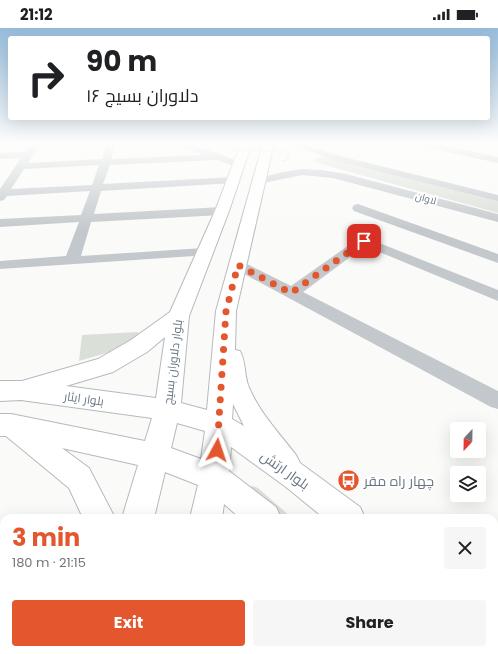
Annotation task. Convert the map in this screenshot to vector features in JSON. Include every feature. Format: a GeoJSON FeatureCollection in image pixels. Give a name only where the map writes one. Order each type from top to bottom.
{"type":"FeatureCollection","features":[{"type":"Feature","properties":{"kind":"main road","name":"بلوار دلاوران بسیج"},"geometry":{"type":"LineString","coordinates":[[139,514],[156,456],[167,410],[179,316],[222,211],[235,172]]}},
{"type":"Feature","properties":{"kind":"main road"},"geometry":{"type":"LineString","coordinates":[[207,514],[214,477],[226,311],[261,172]]}},
{"type":"Feature","properties":{"kind":"main road"},"geometry":{"type":"LineString","coordinates":[[226,311],[236,384],[252,418],[296,477]]}},
{"type":"Feature","properties":{"kind":"main road"},"geometry":{"type":"LineString","coordinates":[[11,391],[105,366],[139,346],[179,316]]}},
{"type":"Feature","properties":{"kind":"main road","name":"بلوار ایثار"},"geometry":{"type":"LineString","coordinates":[[11,391],[167,410],[219,424]]}},
{"type":"Feature","properties":{"kind":"main road","name":"بلوار ارتش"},"geometry":{"type":"LineString","coordinates":[[219,424],[296,477],[344,514]]}},
{"type":"Feature","properties":{"kind":"main road"},"geometry":{"type":"LineString","coordinates":[[6,425],[156,456],[214,477],[260,514]]}},
{"type":"Feature","properties":{"kind":"main road"},"geometry":{"type":"LineString","coordinates":[[6,425],[78,478],[97,514]]}},
{"type":"Feature","properties":{"kind":"street"},"geometry":{"type":"LineString","coordinates":[[2,196],[17,172]]}},
{"type":"Feature","properties":{"kind":"street"},"geometry":{"type":"LineString","coordinates":[[72,260],[103,172]]}},
{"type":"Feature","properties":{"kind":"street"},"geometry":{"type":"LineString","coordinates":[[2,196],[97,188],[177,172]]}},
{"type":"Feature","properties":{"kind":"street","name":"لاوان"},"geometry":{"type":"LineString","coordinates":[[259,181],[282,174],[295,172]]}},
{"type":"Feature","properties":{"kind":"street","name":"لاوان"},"geometry":{"type":"LineString","coordinates":[[317,172],[388,188],[498,218]]}},
{"type":"Feature","properties":{"kind":"street","name":"لاوان"},"geometry":{"type":"LineString","coordinates":[[394,172],[498,198]]}},
{"type":"Feature","properties":{"kind":"street"},"geometry":{"type":"LineString","coordinates":[[0,178],[14,177]]}},
{"type":"Feature","properties":{"kind":"street"},"geometry":{"type":"LineString","coordinates":[[388,188],[358,208],[498,259]]}},
{"type":"Feature","properties":{"kind":"street"},"geometry":{"type":"LineString","coordinates":[[0,223],[87,217],[222,211]]}},
{"type":"Feature","properties":{"kind":"street"},"geometry":{"type":"LineString","coordinates":[[291,293],[364,241],[498,296]]}},
{"type":"Feature","properties":{"kind":"street"},"geometry":{"type":"LineString","coordinates":[[0,265],[204,252]]}},
{"type":"Feature","properties":{"kind":"street"},"geometry":{"type":"LineString","coordinates":[[238,265],[498,401]]}},
{"type":"Feature","properties":{"kind":"shaded area"},"geometry":{"type":"Polygon","coordinates":[[[351,172],[388,172],[498,200],[498,213],[351,172]]]}},
{"type":"Feature","properties":{"kind":"shaded area"},"geometry":{"type":"Polygon","coordinates":[[[138,332],[139,336],[113,351],[79,361],[82,335],[138,332]]]}},
{"type":"Feature","properties":{"kind":"shaded area"},"geometry":{"type":"Polygon","coordinates":[[[253,486],[258,488],[287,514],[272,514],[248,488],[253,486]]]}},
{"type":"Feature","properties":{"kind":"place","name":"چهار راه مقر‍"},"geometry":{"type":"Point","coordinates":[349,481]}},
{"type":"Feature","properties":{"kind":"route"},"geometry":{"type":"LineString","coordinates":[[217,450],[226,311],[238,265],[291,293],[364,241]]}}]}
